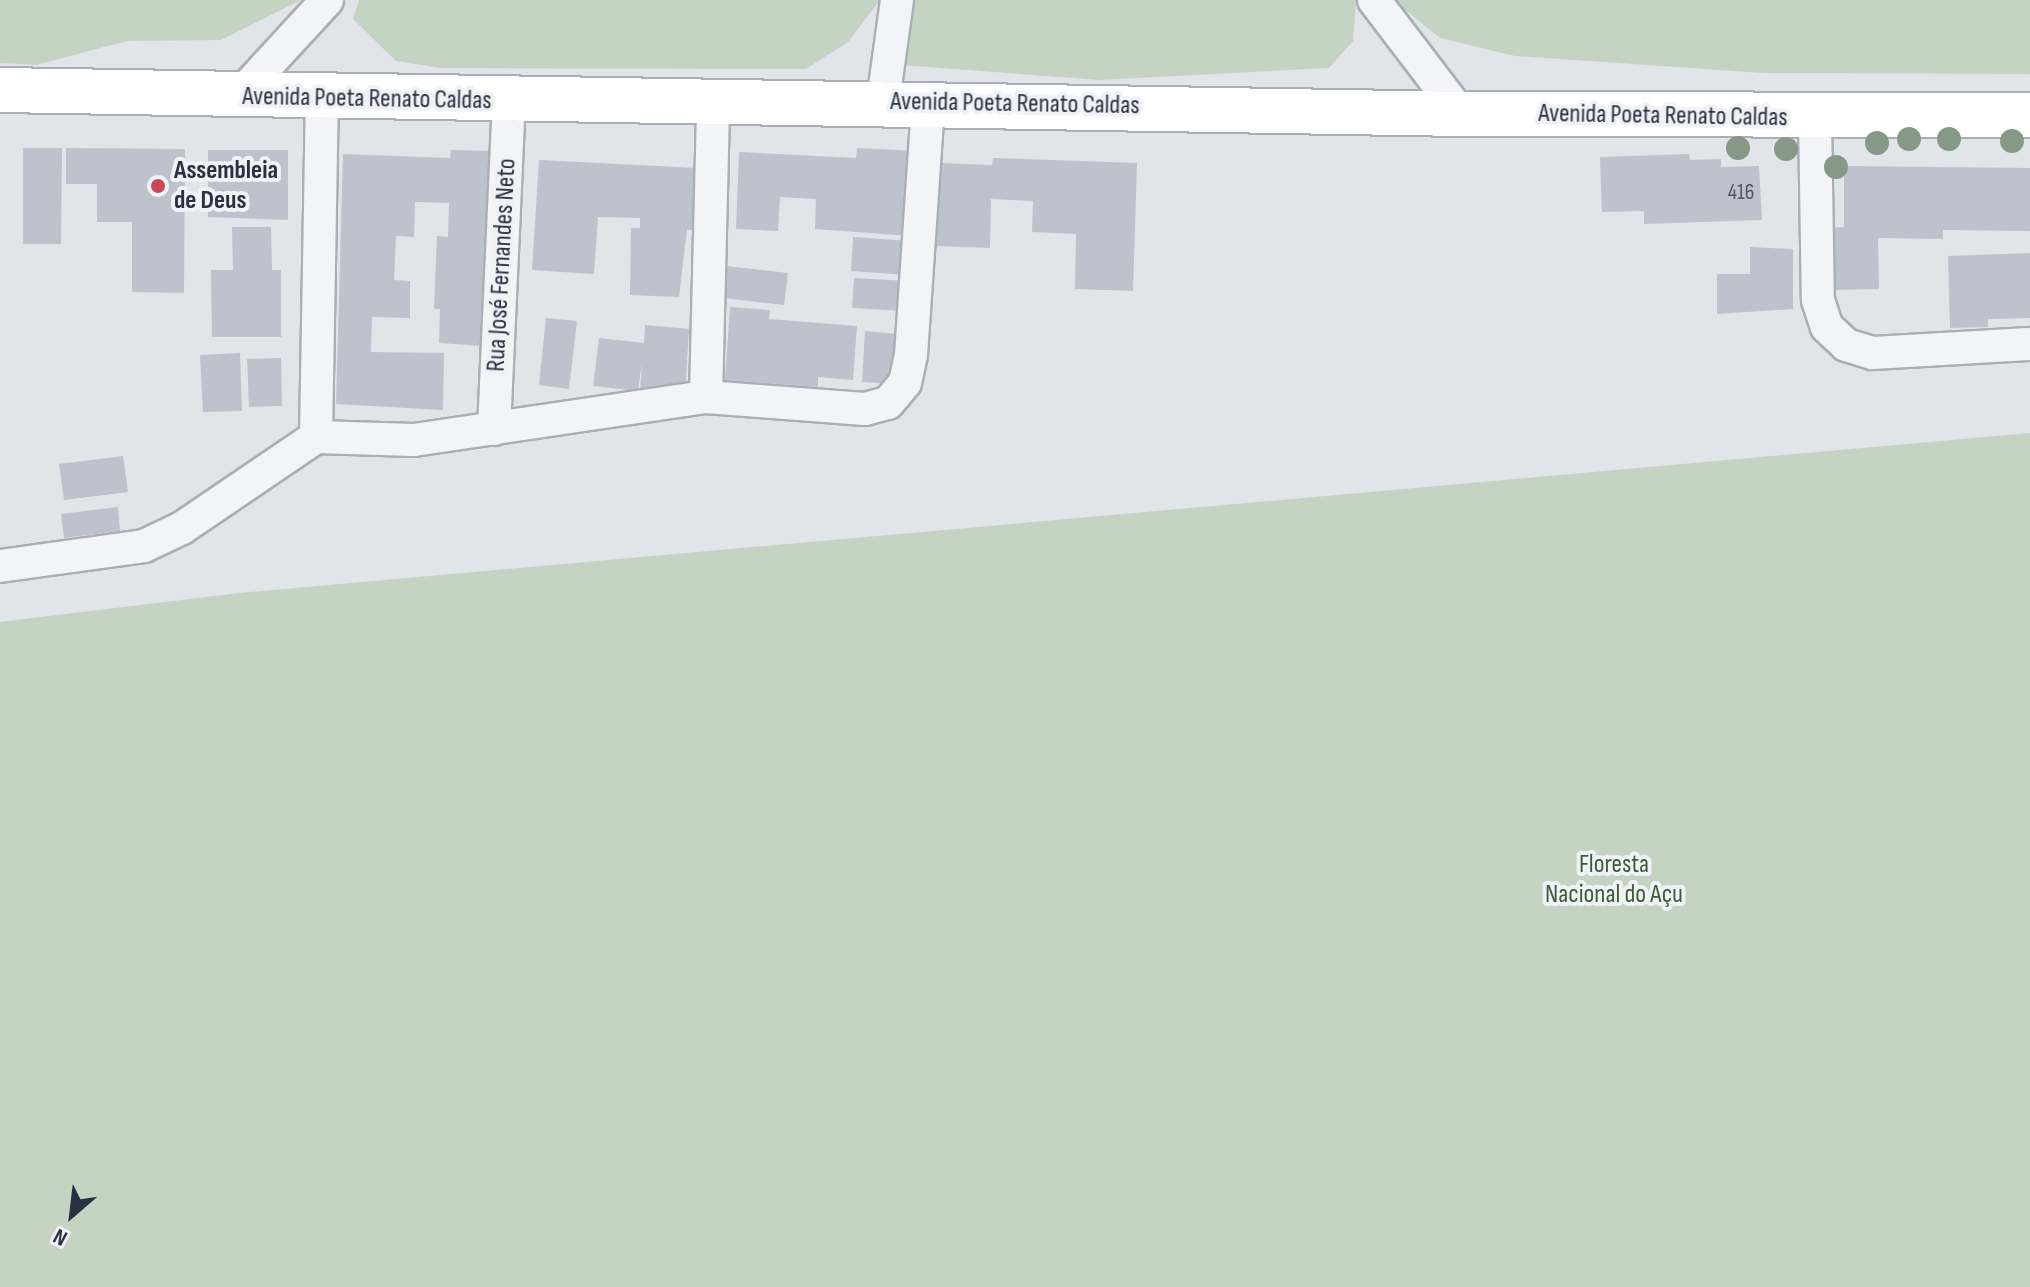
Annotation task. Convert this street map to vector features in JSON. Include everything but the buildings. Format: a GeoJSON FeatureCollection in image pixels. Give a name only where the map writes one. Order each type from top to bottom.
{"type":"FeatureCollection","features":[{"type":"Feature","properties":{"kind":"main road","name":"Avenida Poeta Renato Caldas"},"geometry":{"type":"LineString","coordinates":[[0,90],[237,98],[883,101],[1461,114],[1815,118],[2030,115]]}},
{"type":"Feature","properties":{"kind":"street"},"geometry":{"type":"LineString","coordinates":[[237,98],[327,0]]}},
{"type":"Feature","properties":{"kind":"street"},"geometry":{"type":"LineString","coordinates":[[883,101],[897,0]]}},
{"type":"Feature","properties":{"kind":"street"},"geometry":{"type":"LineString","coordinates":[[1374,0],[1461,114]]}},
{"type":"Feature","properties":{"kind":"street"},"geometry":{"type":"LineString","coordinates":[[316,437],[322,99]]}},
{"type":"Feature","properties":{"kind":"street"},"geometry":{"type":"LineString","coordinates":[[706,397],[713,100]]}},
{"type":"Feature","properties":{"kind":"street","name":"Rua José Fernandes Neto"},"geometry":{"type":"LineString","coordinates":[[494,429],[509,101]]}},
{"type":"Feature","properties":{"kind":"street"},"geometry":{"type":"LineString","coordinates":[[0,566],[144,546],[191,522],[316,437],[414,440],[706,397],[865,409],[888,403],[905,383],[928,103]]}},
{"type":"Feature","properties":{"kind":"street"},"geometry":{"type":"LineString","coordinates":[[1815,118],[1818,300],[1827,327],[1846,345],[1872,353],[2030,344]]}},
{"type":"Feature","properties":{"kind":"green space"},"geometry":{"type":"Polygon","coordinates":[[[0,0],[301,0],[221,40],[127,41],[36,65],[0,63],[0,0]]]}},
{"type":"Feature","properties":{"kind":"green space"},"geometry":{"type":"Polygon","coordinates":[[[359,0],[880,0],[848,42],[806,69],[441,68],[396,61],[353,19],[359,0]]]}},
{"type":"Feature","properties":{"kind":"green space"},"geometry":{"type":"Polygon","coordinates":[[[912,0],[1356,0],[1353,41],[1329,68],[1099,80],[901,65],[912,0]]]}},
{"type":"Feature","properties":{"kind":"green space"},"geometry":{"type":"Polygon","coordinates":[[[1393,0],[2030,0],[2030,74],[1763,73],[1515,56],[1440,38],[1393,0]]]}},
{"type":"Feature","properties":{"kind":"green space","name":"Floresta Nacional do Açu"},"geometry":{"type":"Polygon","coordinates":[[[2030,433],[2030,1287],[0,1287],[0,622],[239,593],[2030,433]]]}},
{"type":"Feature","properties":{"kind":"place","name":"Assembleia de Deus"},"geometry":{"type":"Point","coordinates":[158,186]}}]}
